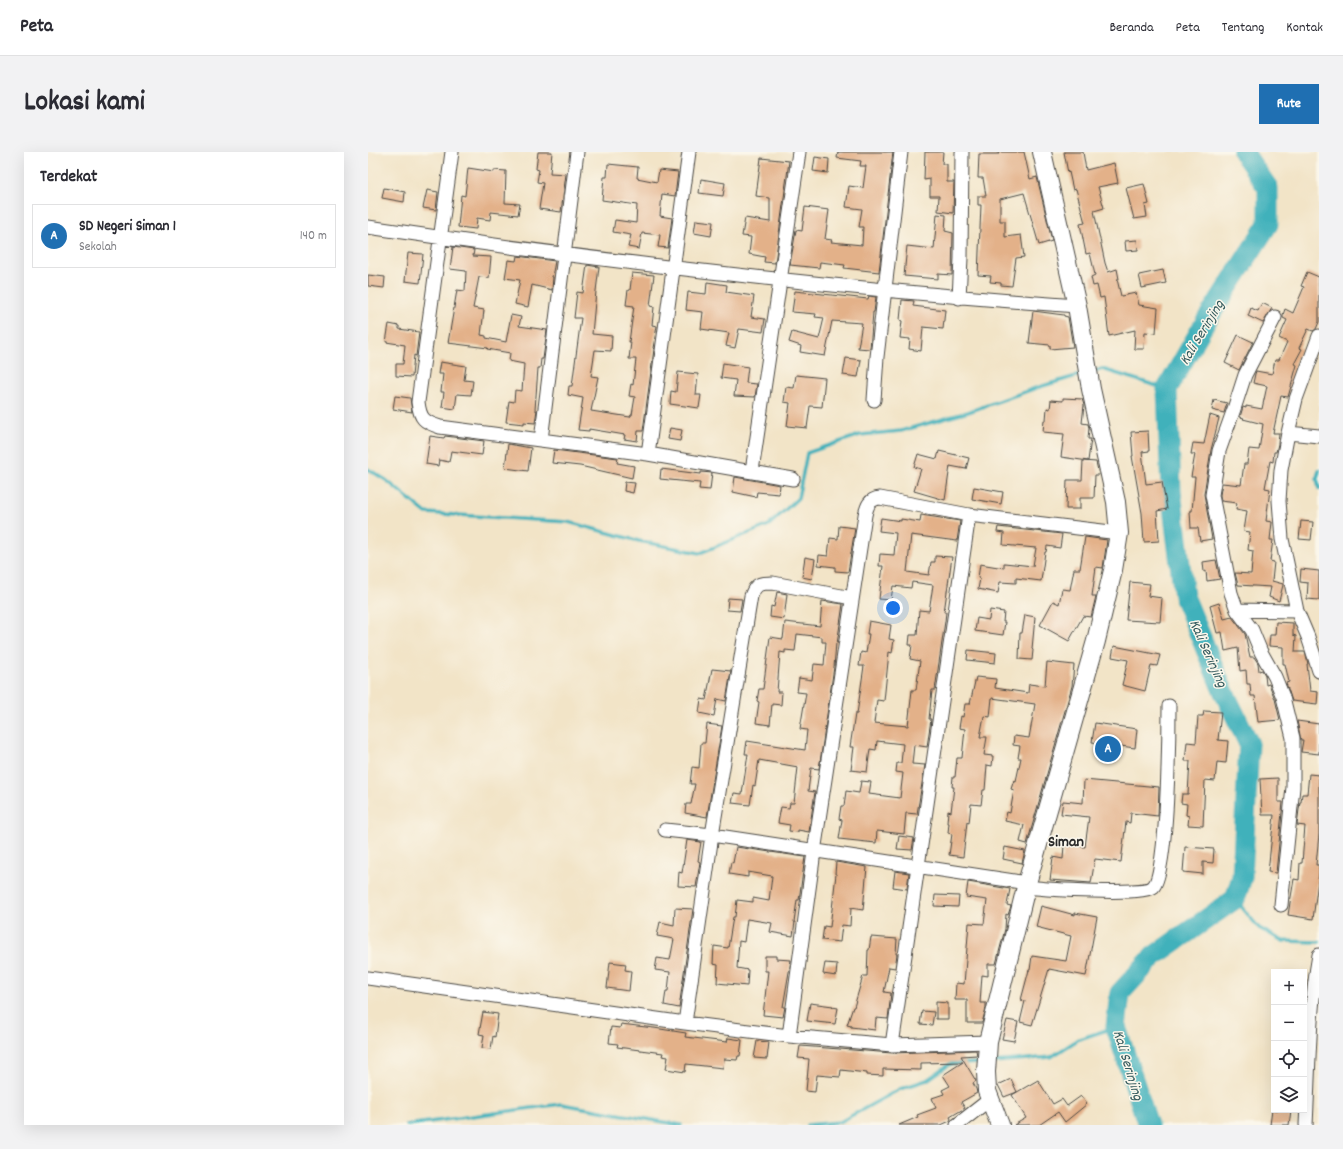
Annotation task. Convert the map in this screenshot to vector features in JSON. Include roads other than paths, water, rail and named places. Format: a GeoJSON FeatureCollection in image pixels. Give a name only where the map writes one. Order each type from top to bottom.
{"type":"FeatureCollection","features":[{"type":"Feature","properties":{"kind":"main road"},"geometry":{"type":"LineString","coordinates":[[1000,1125],[989,1100],[987,1091],[986,1072],[988,1046],[1027,885],[1096,641],[1113,570],[1119,533],[1114,495],[1091,389],[1077,306],[1042,152]]}},
{"type":"Feature","properties":{"kind":"street"},"geometry":{"type":"LineString","coordinates":[[452,152],[418,402],[419,412],[423,419],[429,423],[440,426],[648,454],[793,479]]}},
{"type":"Feature","properties":{"kind":"street"},"geometry":{"type":"LineString","coordinates":[[541,440],[577,152]]}},
{"type":"Feature","properties":{"kind":"street"},"geometry":{"type":"LineString","coordinates":[[648,454],[689,152]]}},
{"type":"Feature","properties":{"kind":"street"},"geometry":{"type":"LineString","coordinates":[[752,471],[799,152]]}},
{"type":"Feature","properties":{"kind":"street"},"geometry":{"type":"LineString","coordinates":[[874,400],[884,290],[901,152]]}},
{"type":"Feature","properties":{"kind":"street"},"geometry":{"type":"LineString","coordinates":[[959,298],[962,152]]}},
{"type":"Feature","properties":{"kind":"street"},"geometry":{"type":"LineString","coordinates":[[368,227],[564,254],[781,280],[959,298],[1077,306]]}},
{"type":"Feature","properties":{"kind":"street"},"geometry":{"type":"LineString","coordinates":[[1274,317],[1244,375],[1234,409],[1219,450],[1212,495],[1231,593],[1237,610],[1252,630],[1261,652],[1275,677],[1285,704],[1293,738],[1293,787],[1281,905]]}},
{"type":"Feature","properties":{"kind":"street"},"geometry":{"type":"LineString","coordinates":[[1319,336],[1296,399],[1281,470],[1279,500],[1282,539],[1297,612],[1308,637],[1319,671]]}},
{"type":"Feature","properties":{"kind":"street"},"geometry":{"type":"LineString","coordinates":[[1288,433],[1319,436]]}},
{"type":"Feature","properties":{"kind":"street"},"geometry":{"type":"LineString","coordinates":[[789,1036],[814,852],[852,598],[868,504],[871,500],[880,498],[969,515],[1119,533]]}},
{"type":"Feature","properties":{"kind":"street"},"geometry":{"type":"LineString","coordinates":[[892,1045],[969,515]]}},
{"type":"Feature","properties":{"kind":"street"},"geometry":{"type":"LineString","coordinates":[[685,1023],[712,836],[750,596],[754,589],[762,583],[773,583],[852,598]]}},
{"type":"Feature","properties":{"kind":"street"},"geometry":{"type":"LineString","coordinates":[[1237,610],[1297,612]]}},
{"type":"Feature","properties":{"kind":"street"},"geometry":{"type":"LineString","coordinates":[[665,830],[919,867],[1027,885],[1082,891],[1146,891],[1153,888],[1158,876],[1165,826],[1169,706]]}},
{"type":"Feature","properties":{"kind":"street"},"geometry":{"type":"LineString","coordinates":[[1306,1125],[1311,1028],[1319,955]]}},
{"type":"Feature","properties":{"kind":"street"},"geometry":{"type":"LineString","coordinates":[[368,978],[685,1023],[789,1036],[892,1045],[988,1046]]}},
{"type":"Feature","properties":{"kind":"street"},"geometry":{"type":"LineString","coordinates":[[957,1125],[989,1100]]}},
{"type":"Feature","properties":{"kind":"waterway","name":"Kali Serinjing"},"geometry":{"type":"LineString","coordinates":[[1148,1125],[1116,1027],[1120,993],[1154,956],[1235,899],[1242,877],[1249,744],[1221,686],[1184,596],[1171,491],[1167,389],[1206,321],[1268,224],[1268,188],[1243,152]]}},
{"type":"Feature","properties":{"kind":"waterway"},"geometry":{"type":"LineString","coordinates":[[1093,372],[1102,369],[1167,389]]}},
{"type":"Feature","properties":{"kind":"waterway"},"geometry":{"type":"LineString","coordinates":[[368,469],[386,480],[426,513],[568,522],[639,541],[700,553],[769,525],[798,498],[807,453],[860,435],[901,431],[968,412],[1036,388],[1083,374]]}},
{"type":"Feature","properties":{"kind":"waterway"},"geometry":{"type":"LineString","coordinates":[[1319,470],[1317,478],[1319,489]]}},
{"type":"Feature","properties":{"kind":"waterway"},"geometry":{"type":"LineString","coordinates":[[1235,899],[1259,928],[1283,941],[1319,942]]}},
{"type":"Feature","properties":{"kind":"waterway"},"geometry":{"type":"LineString","coordinates":[[993,1062],[1051,1057],[1079,1039],[1116,1027]]}},
{"type":"Feature","properties":{"kind":"waterway"},"geometry":{"type":"LineString","coordinates":[[807,1125],[840,1122],[900,1089],[927,1080],[950,1064],[982,1063]]}},
{"type":"Feature","properties":{"kind":"waterway"},"geometry":{"type":"LineString","coordinates":[[407,1125],[561,1104],[681,1125]]}},
{"type":"Feature","properties":{"kind":"place","name":"SD Negeri Siman 1"},"geometry":{"type":"Point","coordinates":[1108,749]}},
{"type":"Feature","properties":{"kind":"district","name":"Siman"},"geometry":{"type":"Point","coordinates":[1066,840]}}]}
